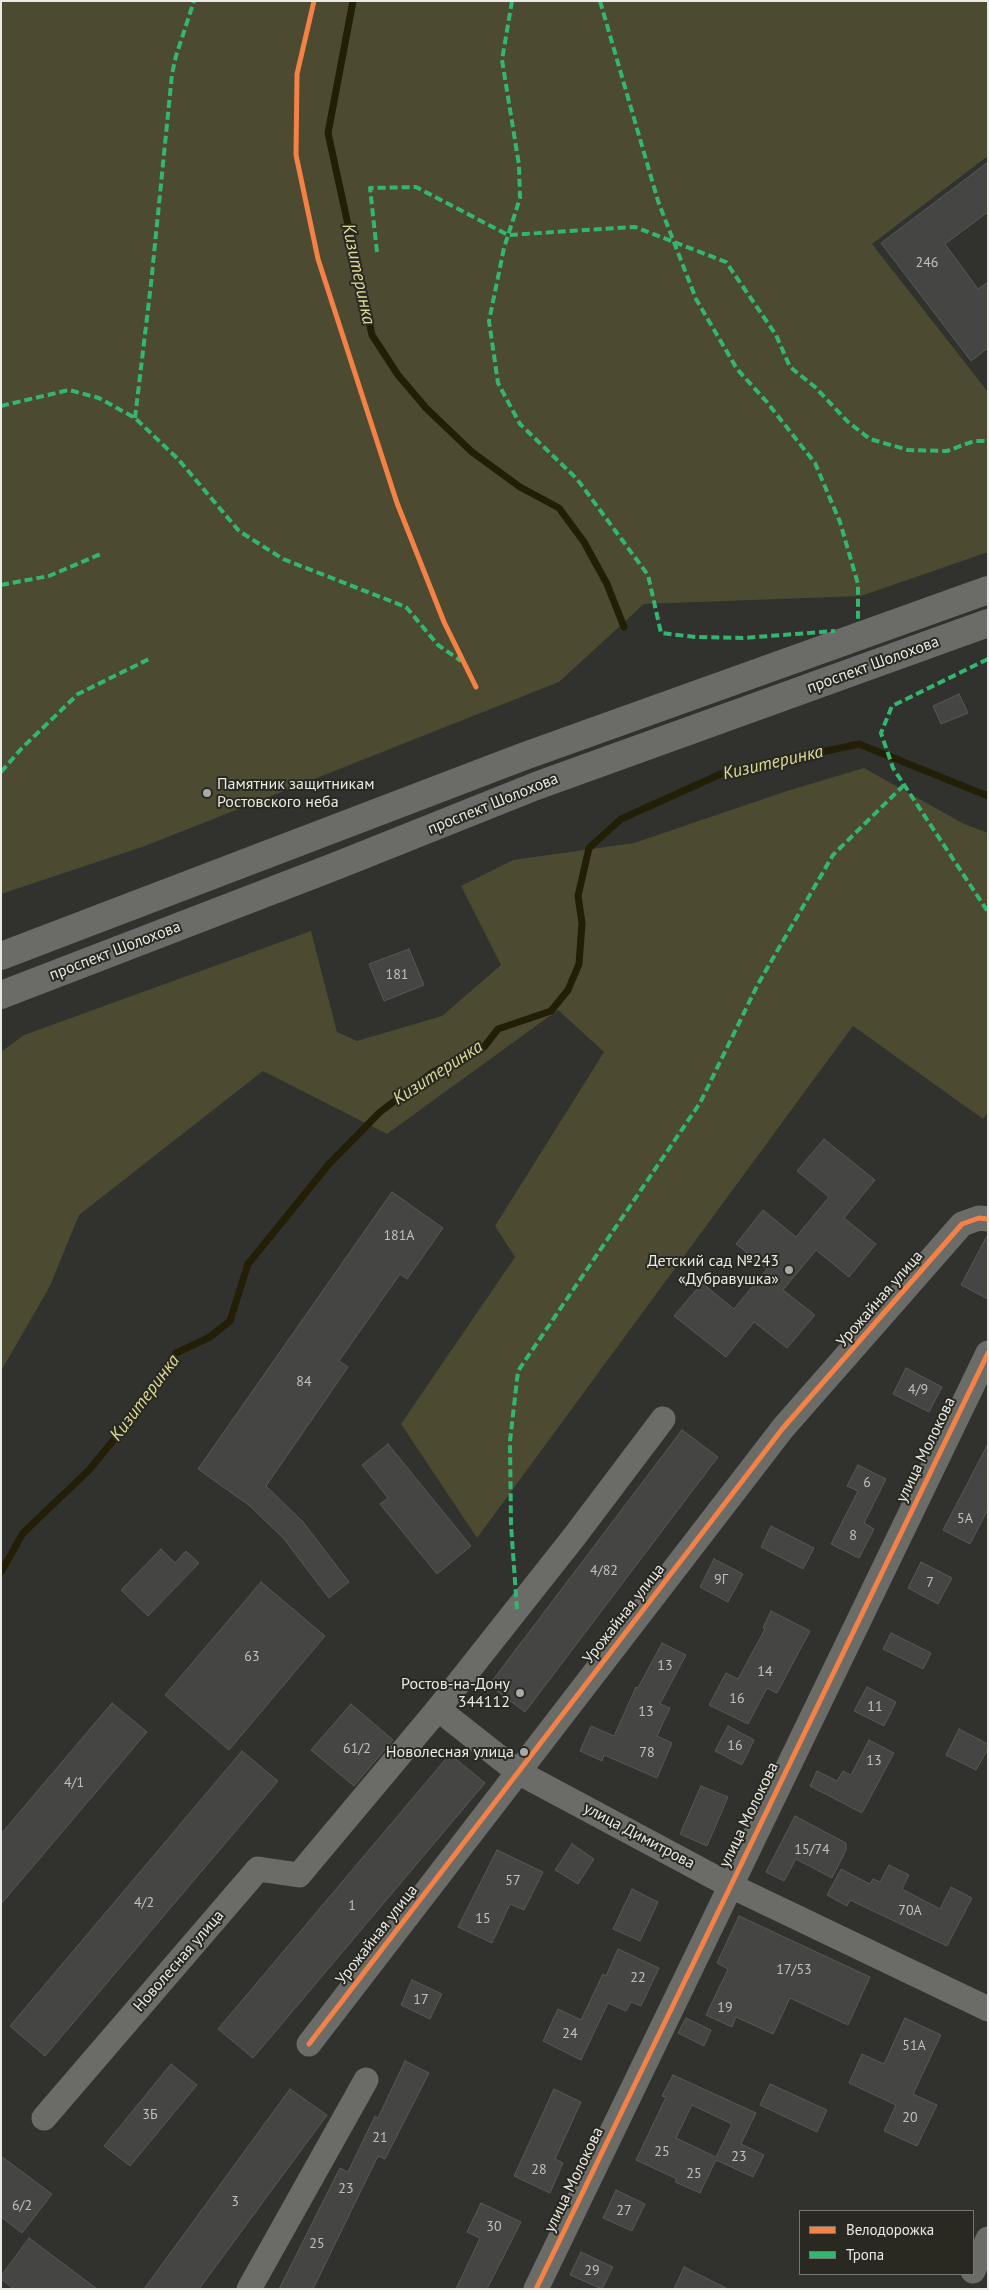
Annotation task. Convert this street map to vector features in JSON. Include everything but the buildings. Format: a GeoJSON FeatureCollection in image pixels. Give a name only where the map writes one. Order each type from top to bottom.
{"type":"FeatureCollection","features":[{"type":"Feature","properties":{"kind":"main road","name":"проспект Шолохова"},"geometry":{"type":"LineString","coordinates":[[1,956],[522,758],[988,590]]}},
{"type":"Feature","properties":{"kind":"main road","name":"проспект Шолохова"},"geometry":{"type":"LineString","coordinates":[[1,995],[336,866],[536,786],[988,623]]}},
{"type":"Feature","properties":{"kind":"street","name":"Урожайная улица"},"geometry":{"type":"LineString","coordinates":[[309,2044],[783,1428],[962,1224],[983,1219]]}},
{"type":"Feature","properties":{"kind":"street","name":"улица Молокова"},"geometry":{"type":"LineString","coordinates":[[536,2289],[729,1885],[988,1352]]}},
{"type":"Feature","properties":{"kind":"street","name":"Новолесная улица"},"geometry":{"type":"LineString","coordinates":[[44,2118],[258,1869],[299,1875],[438,1709],[574,1537],[663,1418]]}},
{"type":"Feature","properties":{"kind":"street","name":"улица Димитрова"},"geometry":{"type":"LineString","coordinates":[[438,1709],[518,1772],[729,1885],[988,2009]]}},
{"type":"Feature","properties":{"kind":"street"},"geometry":{"type":"LineString","coordinates":[[249,2289],[366,2080]]}},
{"type":"Feature","properties":{"kind":"street"},"geometry":{"type":"LineString","coordinates":[[974,2268],[988,2239]]}},
{"type":"Feature","properties":{"kind":"street"},"geometry":{"type":"LineString","coordinates":[[964,2289],[971,2275]]}},
{"type":"Feature","properties":{"kind":"shaded area"},"geometry":{"type":"Polygon","coordinates":[[[1,1],[988,1],[988,156],[872,244],[988,392],[988,552],[861,596],[644,604],[559,682],[145,846],[1,894],[1,1]]]}},
{"type":"Feature","properties":{"kind":"shaded area"},"geometry":{"type":"Polygon","coordinates":[[[864,768],[964,824],[988,833],[988,1112],[983,1119],[853,1026],[477,1538],[401,1424],[515,1257],[495,1226],[604,1052],[558,1010],[387,1134],[263,1071],[79,1215],[50,1286],[1,1371],[1,1052],[24,1035],[311,931],[337,1032],[357,1041],[442,1016],[501,965],[461,886],[513,860],[634,843],[787,791],[864,768]]]}},
{"type":"Feature","properties":{"kind":"waterway","name":"Кизитеринка"},"geometry":{"type":"LineString","coordinates":[[353,1],[328,133],[372,335],[398,375],[426,408],[472,452],[520,487],[559,508],[584,542],[607,584],[624,627]]}},
{"type":"Feature","properties":{"kind":"waterway","name":"Кизитеринка"},"geometry":{"type":"LineString","coordinates":[[1,1572],[23,1533],[89,1470],[139,1409],[176,1353],[210,1337],[230,1321],[248,1264],[329,1164],[380,1112],[433,1072],[484,1047],[498,1029],[551,1011],[568,990],[579,964],[582,923],[578,896],[589,848],[621,819],[723,773],[859,744],[988,796]]}},
{"type":"Feature","properties":{"kind":"marked path"},"geometry":{"type":"LineString","coordinates":[[135,418],[151,284],[172,74],[194,1]]}},
{"type":"Feature","properties":{"kind":"marked path"},"geometry":{"type":"LineString","coordinates":[[512,1],[502,60],[519,165],[520,198],[504,248],[489,321],[498,383],[520,424],[577,479],[648,575],[661,633],[695,637],[743,638],[835,631]]}},
{"type":"Feature","properties":{"kind":"marked path"},"geometry":{"type":"LineString","coordinates":[[600,1],[658,201],[696,299],[737,369],[766,401],[815,463],[840,522],[858,584],[858,623]]}},
{"type":"Feature","properties":{"kind":"marked path"},"geometry":{"type":"LineString","coordinates":[[377,252],[370,188],[416,187],[508,235],[635,227],[726,262],[776,335],[790,367],[815,387],[848,422],[870,439],[908,450],[947,451],[974,441],[988,441]]}},
{"type":"Feature","properties":{"kind":"marked path"},"geometry":{"type":"LineString","coordinates":[[1,406],[69,390],[99,398],[135,418],[178,459],[239,531],[283,559],[406,607],[438,645],[461,661]]}},
{"type":"Feature","properties":{"kind":"marked path"},"geometry":{"type":"LineString","coordinates":[[1,585],[49,576],[103,553]]}},
{"type":"Feature","properties":{"kind":"marked path"},"geometry":{"type":"LineString","coordinates":[[1,772],[22,748],[78,694],[149,659]]}},
{"type":"Feature","properties":{"kind":"marked path"},"geometry":{"type":"LineString","coordinates":[[988,659],[892,706],[881,733],[893,768],[988,912]]}},
{"type":"Feature","properties":{"kind":"marked path"},"geometry":{"type":"LineString","coordinates":[[517,1609],[511,1525],[510,1441],[518,1371],[700,1103],[758,984],[833,855],[904,785]]}},
{"type":"Feature","properties":{"kind":"cycle path"},"geometry":{"type":"LineString","coordinates":[[314,1],[297,74],[296,155],[318,259],[397,503],[444,622],[476,687]]}},
{"type":"Feature","properties":{"kind":"cycle path"},"geometry":{"type":"LineString","coordinates":[[309,2044],[783,1428],[962,1224],[979,1218],[988,1219]]}},
{"type":"Feature","properties":{"kind":"cycle path"},"geometry":{"type":"LineString","coordinates":[[536,2289],[988,1353]]}},
{"type":"Feature","properties":{"kind":"place","name":"Памятник защитникам Ростовского неба"},"geometry":{"type":"Point","coordinates":[207,793]}},
{"type":"Feature","properties":{"kind":"place","name":"Детский сад №243 «Дубравушка»"},"geometry":{"type":"Point","coordinates":[789,1270]}},
{"type":"Feature","properties":{"kind":"place","name":"Ростов-на-Дону 344112"},"geometry":{"type":"Point","coordinates":[520,1693]}},
{"type":"Feature","properties":{"kind":"place","name":"Новолесная улица"},"geometry":{"type":"Point","coordinates":[524,1752]}}]}
